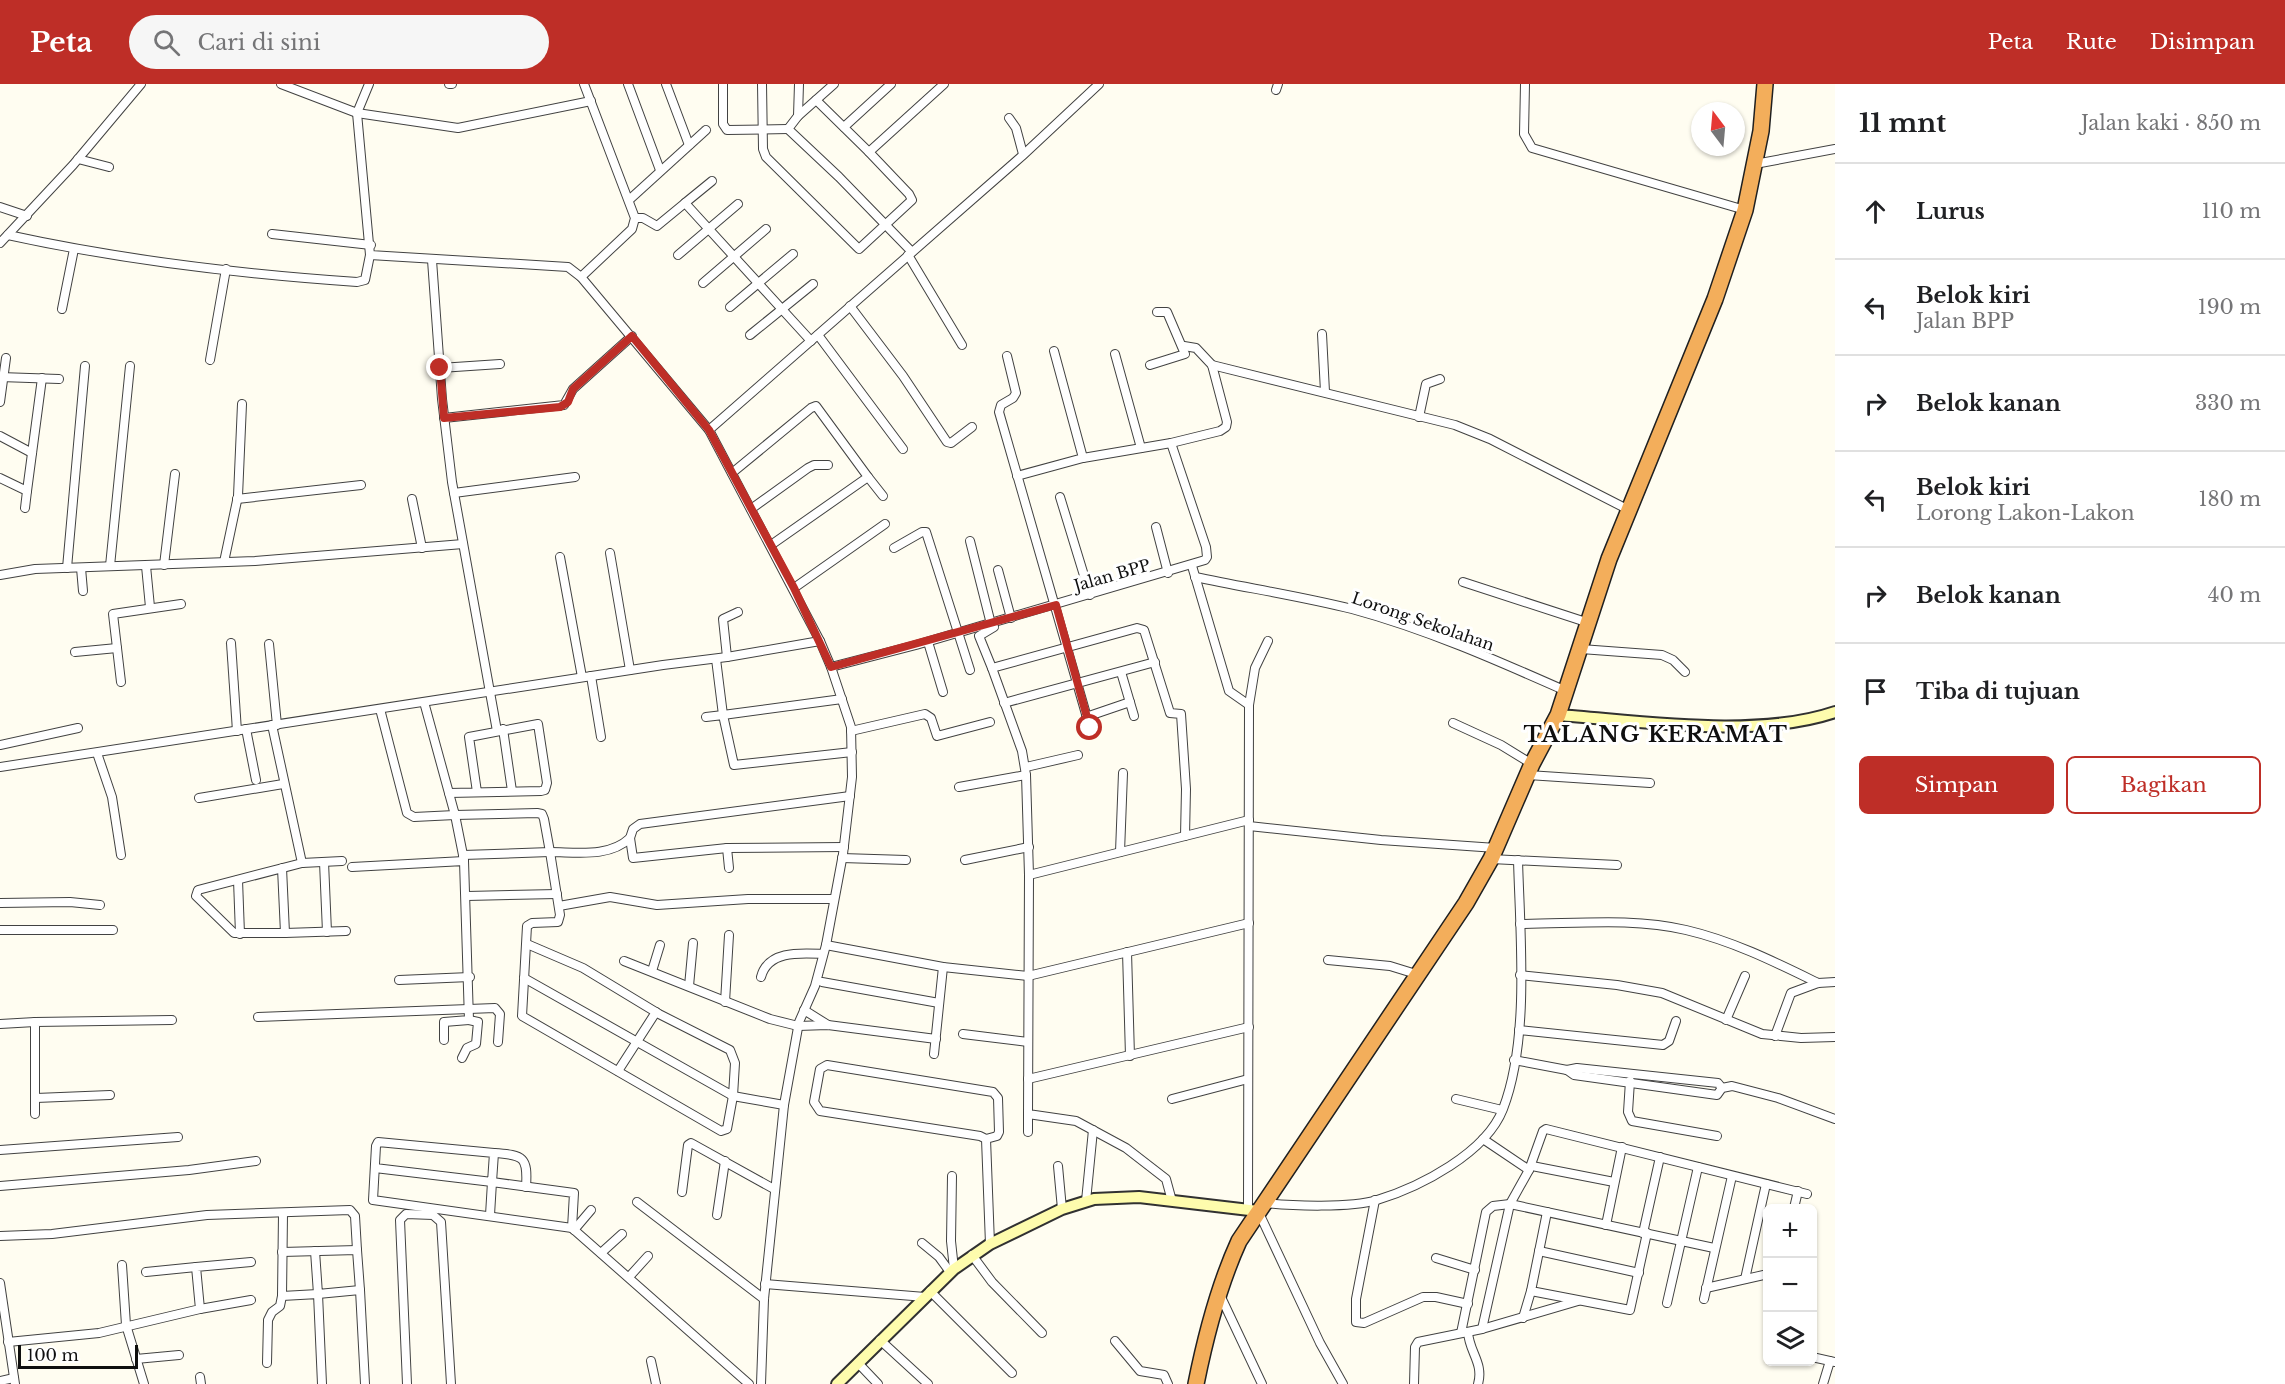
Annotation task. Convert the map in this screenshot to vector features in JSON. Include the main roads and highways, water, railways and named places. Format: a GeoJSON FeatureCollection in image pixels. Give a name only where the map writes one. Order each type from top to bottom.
{"type":"FeatureCollection","features":[{"type":"Feature","properties":{"kind":"highway"},"geometry":{"type":"LineString","coordinates":[[1196,1384],[1218,1291],[1239,1241],[1257,1208],[1466,903],[1494,853],[1530,769],[1558,715],[1609,559],[1715,299],[1745,210],[1755,164],[1765,84]]}},
{"type":"Feature","properties":{"kind":"district","name":"TALANG KERAMAT"},"geometry":{"type":"Point","coordinates":[1656,734]}}]}
